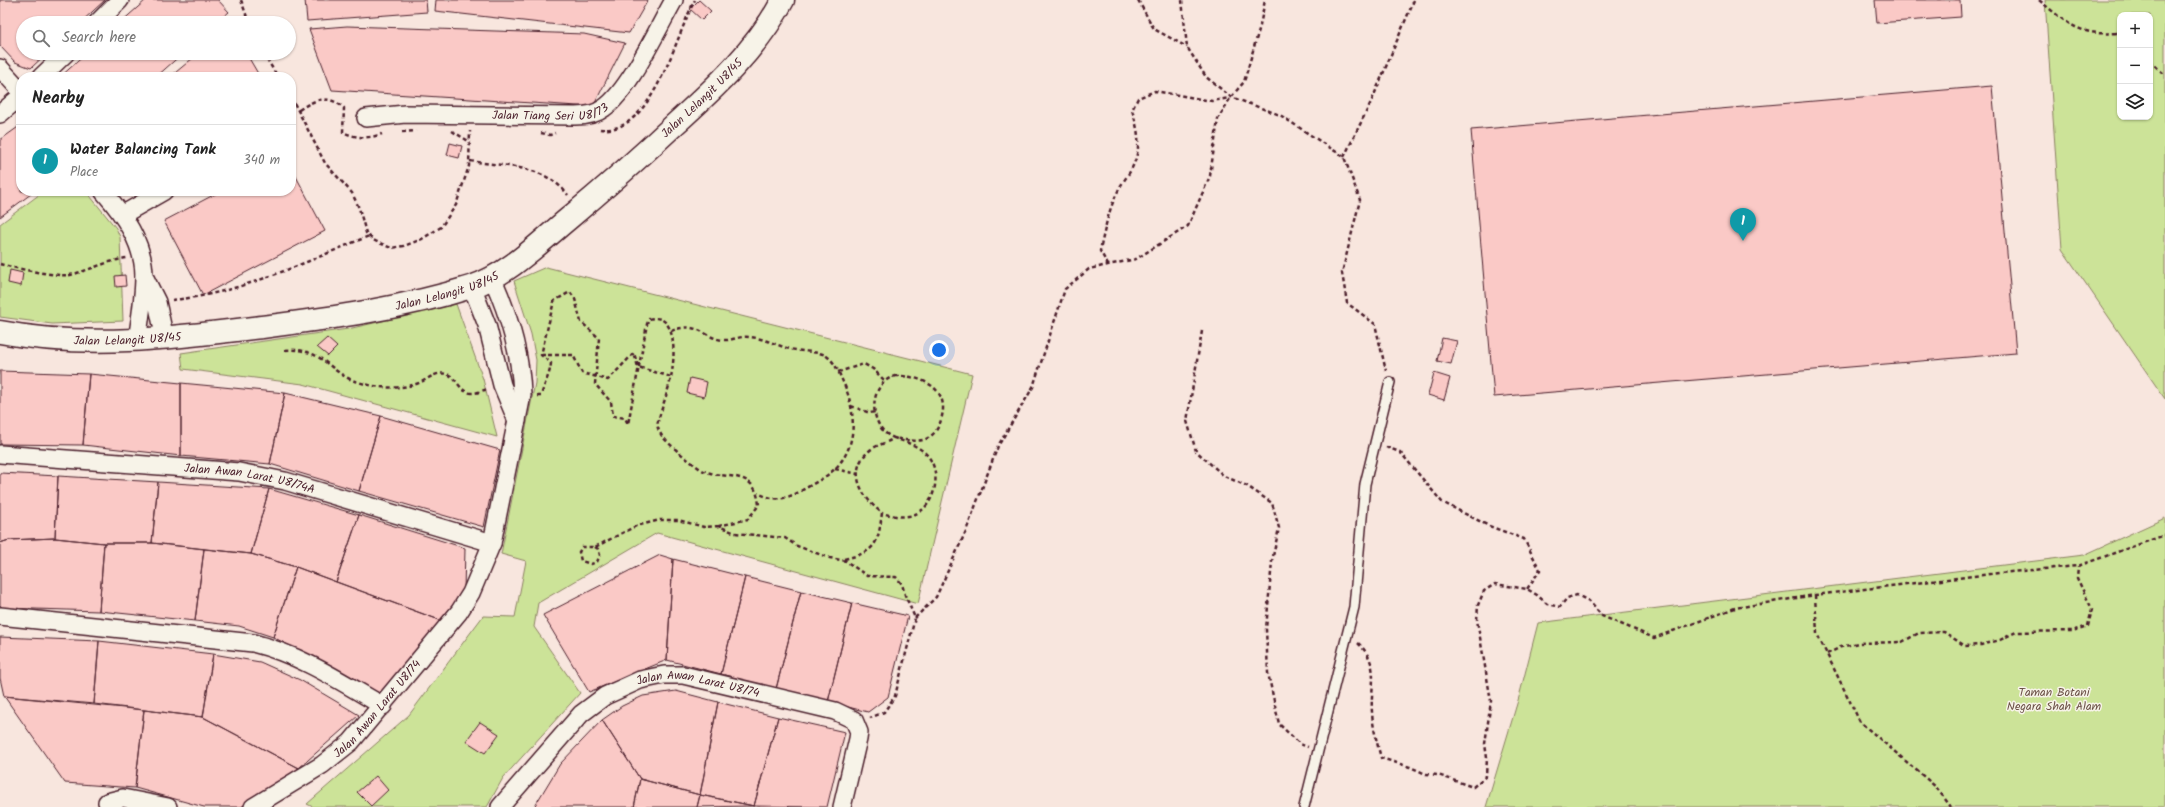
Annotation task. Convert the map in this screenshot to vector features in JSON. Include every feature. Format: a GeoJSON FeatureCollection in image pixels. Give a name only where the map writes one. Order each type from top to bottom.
{"type":"FeatureCollection","features":[{"type":"Feature","properties":{"kind":"street"},"geometry":{"type":"LineString","coordinates":[[104,16],[120,0]]}},
{"type":"Feature","properties":{"kind":"street","name":"Jalan Tiang Seri U8/73"},"geometry":{"type":"LineString","coordinates":[[366,118],[404,114],[575,116],[600,111],[625,87],[674,0]]}},
{"type":"Feature","properties":{"kind":"street","name":"Jalan Lelangit U8/45"},"geometry":{"type":"LineString","coordinates":[[0,332],[64,341],[137,341],[165,339],[355,314],[472,287],[492,277],[518,259],[580,210],[656,142],[730,72],[757,40],[783,0]]}},
{"type":"Feature","properties":{"kind":"street"},"geometry":{"type":"LineString","coordinates":[[46,72],[59,60]]}},
{"type":"Feature","properties":{"kind":"street"},"geometry":{"type":"LineString","coordinates":[[0,68],[16,86]]}},
{"type":"Feature","properties":{"kind":"street"},"geometry":{"type":"LineString","coordinates":[[0,114],[16,100]]}},
{"type":"Feature","properties":{"kind":"street"},"geometry":{"type":"LineString","coordinates":[[107,196],[122,215],[134,237],[141,257],[144,276],[137,341]]}},
{"type":"Feature","properties":{"kind":"street"},"geometry":{"type":"LineString","coordinates":[[122,215],[155,196]]}},
{"type":"Feature","properties":{"kind":"street"},"geometry":{"type":"LineString","coordinates":[[144,276],[157,302],[165,339]]}},
{"type":"Feature","properties":{"kind":"street","name":"Jalan Awan Larat U8/74"},"geometry":{"type":"LineString","coordinates":[[492,277],[503,302],[512,332],[520,372],[514,395]]}},
{"type":"Feature","properties":{"kind":"street","name":"Jalan Awan Larat U8/74"},"geometry":{"type":"LineString","coordinates":[[253,807],[322,765],[338,753],[355,737],[383,706],[467,602],[492,543],[517,421],[514,395],[472,287]]}},
{"type":"Feature","properties":{"kind":"street","name":"Jalan Awan Larat U8/74A"},"geometry":{"type":"LineString","coordinates":[[0,454],[239,472],[285,481],[492,543]]}},
{"type":"Feature","properties":{"kind":"street"},"geometry":{"type":"LineString","coordinates":[[0,616],[253,643],[280,651],[308,662],[383,706]]}},
{"type":"Feature","properties":{"kind":"street","name":"Jalan Awan Larat U8/74"},"geometry":{"type":"LineString","coordinates":[[500,807],[581,714],[605,696],[640,680],[664,675],[683,675],[835,711],[854,720]]}},
{"type":"Feature","properties":{"kind":"street"},"geometry":{"type":"LineString","coordinates":[[842,807],[859,732],[854,720]]}},
{"type":"Feature","properties":{"kind":"street"},"geometry":{"type":"LineString","coordinates":[[107,802],[123,798],[168,807]]}},
{"type":"Feature","properties":{"kind":"lane"},"geometry":{"type":"LineString","coordinates":[[1304,807],[1354,607],[1365,484],[1390,382]]}},
{"type":"Feature","properties":{"kind":"path"},"geometry":{"type":"LineString","coordinates":[[241,0],[247,16]]}},
{"type":"Feature","properties":{"kind":"path"},"geometry":{"type":"LineString","coordinates":[[1138,0],[1154,29],[1187,47]]}},
{"type":"Feature","properties":{"kind":"path"},"geometry":{"type":"LineString","coordinates":[[1182,0],[1187,47],[1206,77],[1231,98],[1280,115],[1344,157],[1360,200],[1342,273],[1346,303],[1375,324],[1381,354],[1390,382]]}},
{"type":"Feature","properties":{"kind":"path"},"geometry":{"type":"LineString","coordinates":[[854,720],[868,719],[884,712],[895,696],[915,618],[936,596],[966,531],[998,446],[1033,387],[1065,289],[1089,269],[1136,259],[1188,226],[1210,176],[1218,119],[1231,98],[1244,82],[1260,26],[1265,0]]}},
{"type":"Feature","properties":{"kind":"path"},"geometry":{"type":"LineString","coordinates":[[1344,157],[1378,86],[1414,0]]}},
{"type":"Feature","properties":{"kind":"path"},"geometry":{"type":"LineString","coordinates":[[2039,0],[2071,26],[2099,34],[2117,33]]}},
{"type":"Feature","properties":{"kind":"path"},"geometry":{"type":"LineString","coordinates":[[268,60],[275,72]]}},
{"type":"Feature","properties":{"kind":"path"},"geometry":{"type":"LineString","coordinates":[[2153,64],[2165,75]]}},
{"type":"Feature","properties":{"kind":"path"},"geometry":{"type":"LineString","coordinates":[[1108,265],[1100,251],[1105,227],[1118,192],[1131,170],[1140,145],[1137,126],[1132,110],[1138,98],[1155,91],[1212,102],[1231,98]]}},
{"type":"Feature","properties":{"kind":"path"},"geometry":{"type":"LineString","coordinates":[[296,107],[325,163],[352,193],[363,218],[363,226],[369,236],[391,248],[404,246],[422,239],[441,227],[456,205],[470,161],[470,115]]}},
{"type":"Feature","properties":{"kind":"path"},"geometry":{"type":"LineString","coordinates":[[470,161],[524,168],[541,173],[563,188],[580,210]]}},
{"type":"Feature","properties":{"kind":"path"},"geometry":{"type":"LineString","coordinates":[[157,302],[204,297],[257,281],[369,236]]}},
{"type":"Feature","properties":{"kind":"path"},"geometry":{"type":"LineString","coordinates":[[0,264],[54,275],[69,275],[112,260],[141,257]]}},
{"type":"Feature","properties":{"kind":"path"},"geometry":{"type":"LineString","coordinates":[[541,355],[554,301],[570,292],[575,299],[581,322],[599,338],[595,384],[611,402],[613,416],[625,418],[628,424],[638,367],[649,318],[655,317],[664,319],[669,325],[671,331],[673,348],[671,377],[657,425],[662,436],[697,468],[720,476],[734,476],[748,480],[758,493],[769,499],[795,495],[834,469],[840,463],[851,440],[853,415],[851,406],[833,362],[824,355],[815,352],[806,353],[760,338],[748,336],[728,340],[693,328],[685,327],[671,331]]}},
{"type":"Feature","properties":{"kind":"path"},"geometry":{"type":"LineString","coordinates":[[1202,331],[1187,421],[1196,451],[1224,476],[1247,486],[1272,502],[1279,528],[1272,561],[1266,629],[1268,673],[1280,724],[1300,744],[1318,751]]}},
{"type":"Feature","properties":{"kind":"path"},"geometry":{"type":"LineString","coordinates":[[285,350],[312,354],[350,380],[368,385],[394,388],[404,387],[418,384],[437,373],[448,374],[467,392],[473,393],[486,389],[495,389],[514,395],[541,396],[544,385],[551,371],[551,363],[541,355]]}},
{"type":"Feature","properties":{"kind":"path"},"geometry":{"type":"LineString","coordinates":[[541,355],[573,355],[582,373],[608,380],[634,353],[638,367]]}},
{"type":"Feature","properties":{"kind":"path"},"geometry":{"type":"LineString","coordinates":[[838,372],[864,364],[873,369],[884,380]]}},
{"type":"Feature","properties":{"kind":"path"},"geometry":{"type":"LineString","coordinates":[[638,367],[671,377]]}},
{"type":"Feature","properties":{"kind":"path"},"geometry":{"type":"LineString","coordinates":[[884,380],[878,387],[875,412],[883,431],[894,438],[919,448],[930,459],[935,471],[934,489],[928,503],[913,515],[897,516],[882,512],[863,495],[857,479],[860,464],[868,452],[894,438],[918,442],[933,434],[942,418],[943,403],[941,396],[936,389],[920,379],[895,376],[884,380]]}},
{"type":"Feature","properties":{"kind":"path"},"geometry":{"type":"LineString","coordinates":[[851,406],[870,413],[875,412]]}},
{"type":"Feature","properties":{"kind":"path"},"geometry":{"type":"LineString","coordinates":[[1376,443],[1400,452],[1442,502],[1489,526],[1524,538],[1540,570],[1527,589]]}},
{"type":"Feature","properties":{"kind":"path"},"geometry":{"type":"LineString","coordinates":[[834,469],[858,474]]}},
{"type":"Feature","properties":{"kind":"path"},"geometry":{"type":"LineString","coordinates":[[595,547],[600,555],[597,562],[585,564],[581,561],[578,552],[582,547],[595,547],[636,526],[660,520],[678,520],[704,527],[719,526],[748,519],[759,505],[758,493]]}},
{"type":"Feature","properties":{"kind":"path"},"geometry":{"type":"LineString","coordinates":[[841,560],[856,556],[874,546],[878,540],[882,512]]}},
{"type":"Feature","properties":{"kind":"path"},"geometry":{"type":"LineString","coordinates":[[719,526],[735,533],[785,538],[797,546],[846,561],[867,576],[896,577],[902,584],[915,618]]}},
{"type":"Feature","properties":{"kind":"path"},"geometry":{"type":"LineString","coordinates":[[1346,640],[1358,643],[1367,652],[1374,670],[1372,712],[1381,758],[1410,767],[1426,774],[1438,775],[1473,787],[1486,776],[1488,758],[1485,744],[1491,701],[1478,631],[1478,605],[1484,591],[1495,584],[1527,589],[1547,604],[1560,607],[1567,598],[1577,595],[1589,601],[1602,616],[1654,638],[1735,608],[1815,595],[1999,572],[2078,566],[2165,535]]}},
{"type":"Feature","properties":{"kind":"path"},"geometry":{"type":"LineString","coordinates":[[1827,654],[1841,647],[1858,643],[1902,642],[1919,633],[1944,632],[1965,646],[1981,645],[2000,640],[2016,632],[2073,631],[2088,626],[2092,609],[2078,578],[2078,566]]}},
{"type":"Feature","properties":{"kind":"path"},"geometry":{"type":"LineString","coordinates":[[1815,595],[1817,634],[1860,722],[1936,787],[1951,807]]}},
{"type":"Feature","properties":{"kind":"green space"},"geometry":{"type":"Polygon","coordinates":[[[2045,0],[2165,0],[2165,399],[2062,249],[2045,0]]]}},
{"type":"Feature","properties":{"kind":"green space"},"geometry":{"type":"Polygon","coordinates":[[[37,196],[90,196],[116,228],[120,237],[123,321],[52,324],[0,317],[0,224],[37,196]]]}},
{"type":"Feature","properties":{"kind":"green space"},"geometry":{"type":"Polygon","coordinates":[[[546,267],[972,374],[918,604],[657,533],[538,603],[534,627],[580,693],[503,778],[487,807],[313,807],[307,804],[409,715],[483,616],[515,617],[526,561],[501,554],[535,383],[536,360],[531,334],[514,281],[546,267]]]}},
{"type":"Feature","properties":{"kind":"green space"},"geometry":{"type":"Polygon","coordinates":[[[456,304],[483,379],[497,437],[303,384],[183,369],[181,353],[348,329],[456,304]]]}},
{"type":"Feature","properties":{"kind":"green space","name":"Taman Botani Negara Shah Alam"},"geometry":{"type":"Polygon","coordinates":[[[2165,518],[2165,807],[1486,807],[1519,697],[1538,623],[2084,555],[2165,518]]]}},
{"type":"Feature","properties":{"kind":"building"},"geometry":{"type":"Polygon","coordinates":[[[0,0],[105,0],[88,16],[16,16],[16,60],[40,60],[31,68],[15,62],[0,46],[0,0]]]}},
{"type":"Feature","properties":{"kind":"building"},"geometry":{"type":"Polygon","coordinates":[[[146,0],[218,0],[229,12],[224,16],[128,16],[146,0]]]}},
{"type":"Feature","properties":{"kind":"building"},"geometry":{"type":"Polygon","coordinates":[[[305,0],[426,0],[427,12],[307,21],[305,0]]]}},
{"type":"Feature","properties":{"kind":"building"},"geometry":{"type":"Polygon","coordinates":[[[436,0],[648,0],[629,33],[435,11],[436,0]]]}},
{"type":"Feature","properties":{"kind":"building"},"geometry":{"type":"Polygon","coordinates":[[[699,0],[711,11],[702,20],[690,9],[699,0]]]}},
{"type":"Feature","properties":{"kind":"building"},"geometry":{"type":"Polygon","coordinates":[[[1875,0],[1960,0],[1961,17],[1877,23],[1875,0]]]}},
{"type":"Feature","properties":{"kind":"building"},"geometry":{"type":"Polygon","coordinates":[[[347,26],[584,34],[625,43],[593,107],[332,90],[309,29],[347,26]]]}},
{"type":"Feature","properties":{"kind":"building"},"geometry":{"type":"Polygon","coordinates":[[[79,60],[175,60],[162,72],[66,72],[79,60]]]}},
{"type":"Feature","properties":{"kind":"building"},"geometry":{"type":"Polygon","coordinates":[[[191,60],[250,60],[257,72],[176,72],[191,60]]]}},
{"type":"Feature","properties":{"kind":"building"},"geometry":{"type":"Polygon","coordinates":[[[1992,86],[2016,353],[1494,397],[1471,130],[1992,86]]]}},
{"type":"Feature","properties":{"kind":"building"},"geometry":{"type":"Polygon","coordinates":[[[16,129],[16,196],[28,196],[0,217],[0,140],[16,129]]]}},
{"type":"Feature","properties":{"kind":"building"},"geometry":{"type":"Polygon","coordinates":[[[450,143],[462,146],[459,158],[447,155],[450,143]]]}},
{"type":"Feature","properties":{"kind":"building"},"geometry":{"type":"Polygon","coordinates":[[[296,176],[325,231],[203,295],[164,221],[212,196],[296,196],[296,176]]]}},
{"type":"Feature","properties":{"kind":"building"},"geometry":{"type":"Polygon","coordinates":[[[10,270],[23,273],[21,286],[8,283],[10,270]]]}},
{"type":"Feature","properties":{"kind":"building"},"geometry":{"type":"Polygon","coordinates":[[[125,275],[126,286],[116,287],[115,276],[125,275]]]}},
{"type":"Feature","properties":{"kind":"building"},"geometry":{"type":"Polygon","coordinates":[[[327,338],[337,347],[328,356],[317,347],[327,338]]]}},
{"type":"Feature","properties":{"kind":"building"},"geometry":{"type":"Polygon","coordinates":[[[1442,338],[1457,341],[1451,364],[1437,361],[1442,338]]]}},
{"type":"Feature","properties":{"kind":"building"},"geometry":{"type":"Polygon","coordinates":[[[0,371],[89,374],[83,445],[0,444],[0,371]]]}},
{"type":"Feature","properties":{"kind":"building"},"geometry":{"type":"Polygon","coordinates":[[[1434,373],[1450,378],[1444,400],[1428,395],[1434,373]]]}},
{"type":"Feature","properties":{"kind":"building"},"geometry":{"type":"Polygon","coordinates":[[[89,374],[181,383],[181,456],[83,445],[89,374]]]}},
{"type":"Feature","properties":{"kind":"building"},"geometry":{"type":"Polygon","coordinates":[[[690,378],[707,382],[704,397],[687,393],[690,378]]]}},
{"type":"Feature","properties":{"kind":"building"},"geometry":{"type":"Polygon","coordinates":[[[181,383],[285,393],[270,464],[181,456],[181,383]]]}},
{"type":"Feature","properties":{"kind":"building"},"geometry":{"type":"Polygon","coordinates":[[[285,393],[381,416],[359,491],[270,464],[285,393]]]}},
{"type":"Feature","properties":{"kind":"building"},"geometry":{"type":"Polygon","coordinates":[[[381,416],[500,450],[484,527],[359,491],[381,416]]]}},
{"type":"Feature","properties":{"kind":"building"},"geometry":{"type":"Polygon","coordinates":[[[0,473],[58,476],[55,538],[9,540],[0,543],[0,473]]]}},
{"type":"Feature","properties":{"kind":"building"},"geometry":{"type":"Polygon","coordinates":[[[58,476],[158,482],[152,543],[104,543],[55,538],[58,476]]]}},
{"type":"Feature","properties":{"kind":"building"},"geometry":{"type":"Polygon","coordinates":[[[158,482],[269,489],[251,554],[152,543],[158,482]]]}},
{"type":"Feature","properties":{"kind":"building"},"geometry":{"type":"Polygon","coordinates":[[[269,489],[359,515],[336,582],[296,567],[251,554],[269,489]]]}},
{"type":"Feature","properties":{"kind":"building"},"geometry":{"type":"Polygon","coordinates":[[[359,515],[465,548],[464,591],[445,622],[336,582],[359,515]]]}},
{"type":"Feature","properties":{"kind":"building"},"geometry":{"type":"Polygon","coordinates":[[[55,538],[104,543],[99,611],[3,608],[0,605],[0,543],[9,540],[55,538]]]}},
{"type":"Feature","properties":{"kind":"building"},"geometry":{"type":"Polygon","coordinates":[[[104,543],[152,543],[204,549],[195,621],[99,611],[104,543]]]}},
{"type":"Feature","properties":{"kind":"building"},"geometry":{"type":"Polygon","coordinates":[[[204,549],[251,554],[296,567],[273,637],[239,626],[195,621],[204,549]]]}},
{"type":"Feature","properties":{"kind":"building"},"geometry":{"type":"Polygon","coordinates":[[[660,555],[673,559],[667,660],[589,692],[543,615],[660,555]]]}},
{"type":"Feature","properties":{"kind":"building"},"geometry":{"type":"Polygon","coordinates":[[[673,559],[745,577],[721,674],[667,660],[673,559]]]}},
{"type":"Feature","properties":{"kind":"building"},"geometry":{"type":"Polygon","coordinates":[[[296,567],[445,622],[383,695],[273,637],[296,567]]]}},
{"type":"Feature","properties":{"kind":"building"},"geometry":{"type":"Polygon","coordinates":[[[745,577],[801,591],[776,689],[721,674],[745,577]]]}},
{"type":"Feature","properties":{"kind":"building"},"geometry":{"type":"Polygon","coordinates":[[[801,591],[852,603],[828,702],[776,689],[801,591]]]}},
{"type":"Feature","properties":{"kind":"building"},"geometry":{"type":"Polygon","coordinates":[[[852,603],[908,616],[888,697],[868,712],[828,702],[852,603]]]}},
{"type":"Feature","properties":{"kind":"building"},"geometry":{"type":"Polygon","coordinates":[[[0,637],[99,641],[94,704],[4,696],[0,678],[0,637]]]}},
{"type":"Feature","properties":{"kind":"building"},"geometry":{"type":"Polygon","coordinates":[[[99,641],[213,654],[203,717],[94,704],[99,641]]]}},
{"type":"Feature","properties":{"kind":"building"},"geometry":{"type":"Polygon","coordinates":[[[213,654],[260,662],[300,680],[359,715],[299,768],[203,717],[213,654]]]}},
{"type":"Feature","properties":{"kind":"building"},"geometry":{"type":"Polygon","coordinates":[[[676,691],[718,702],[700,795],[640,779],[602,720],[622,706],[643,696],[676,691]]]}},
{"type":"Feature","properties":{"kind":"building"},"geometry":{"type":"Polygon","coordinates":[[[4,696],[144,710],[135,788],[65,783],[4,696]]]}},
{"type":"Feature","properties":{"kind":"building"},"geometry":{"type":"Polygon","coordinates":[[[718,702],[778,717],[754,806],[700,795],[718,702]]]}},
{"type":"Feature","properties":{"kind":"building"},"geometry":{"type":"Polygon","coordinates":[[[144,710],[203,717],[299,768],[241,807],[204,807],[135,788],[144,710]]]}},
{"type":"Feature","properties":{"kind":"building"},"geometry":{"type":"Polygon","coordinates":[[[778,717],[845,732],[827,807],[754,806],[778,717]]]}},
{"type":"Feature","properties":{"kind":"building"},"geometry":{"type":"Polygon","coordinates":[[[602,720],[640,779],[634,807],[534,807],[560,764],[602,720]]]}},
{"type":"Feature","properties":{"kind":"building"},"geometry":{"type":"Polygon","coordinates":[[[480,722],[499,734],[485,753],[466,741],[480,722]]]}},
{"type":"Feature","properties":{"kind":"building"},"geometry":{"type":"Polygon","coordinates":[[[376,776],[388,790],[371,806],[357,792],[376,776]]]}},
{"type":"Feature","properties":{"kind":"building"},"geometry":{"type":"Polygon","coordinates":[[[640,779],[700,795],[697,807],[634,807],[640,779]]]}},
{"type":"Feature","properties":{"kind":"building"},"geometry":{"type":"Polygon","coordinates":[[[700,795],[754,806],[697,807],[700,795]]]}},
{"type":"Feature","properties":{"kind":"place","name":"Water Balancing Tank"},"geometry":{"type":"Point","coordinates":[1743,241]}}]}
